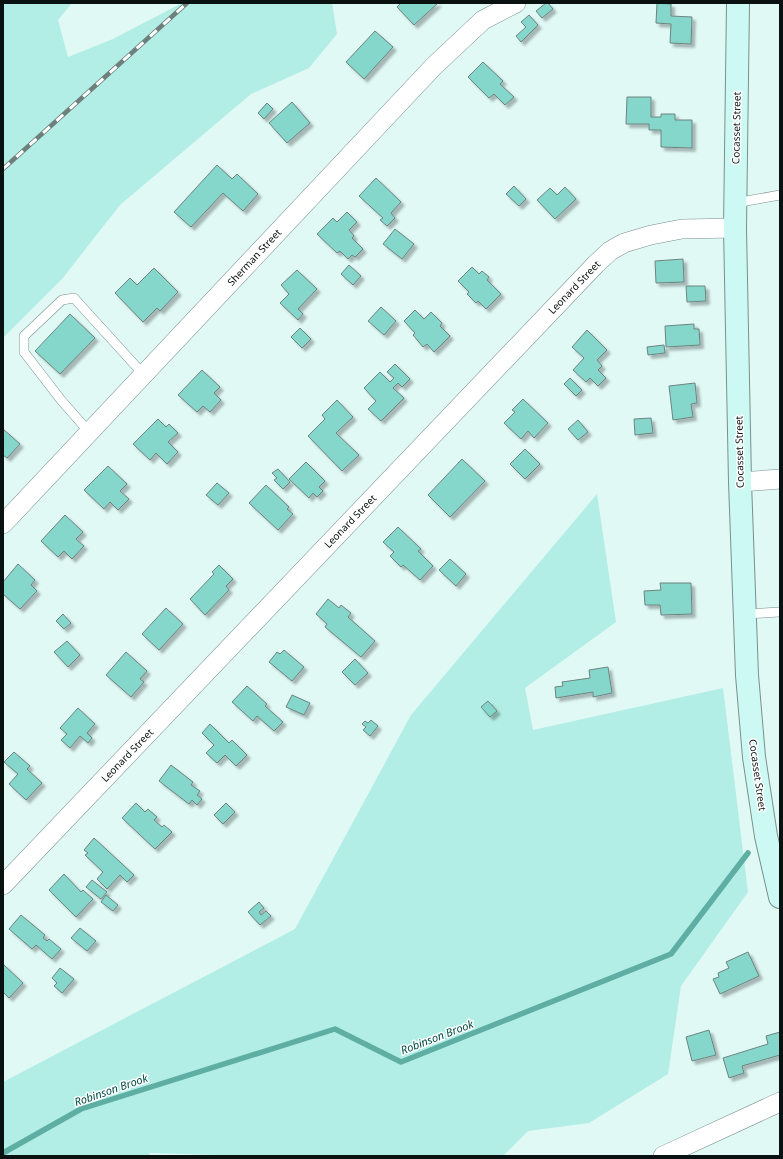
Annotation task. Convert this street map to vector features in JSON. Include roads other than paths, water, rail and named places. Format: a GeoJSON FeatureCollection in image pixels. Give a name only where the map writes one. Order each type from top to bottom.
{"type":"FeatureCollection","features":[{"type":"Feature","properties":{"kind":"main road","name":"Cocasset Street"},"geometry":{"type":"LineString","coordinates":[[738,3],[735,228],[740,482],[747,675],[754,757],[766,836],[780,897]]}},
{"type":"Feature","properties":{"kind":"street","name":"Sherman Street"},"geometry":{"type":"LineString","coordinates":[[3,524],[434,66],[483,20],[516,3]]}},
{"type":"Feature","properties":{"kind":"street","name":"Leonard Street"},"geometry":{"type":"LineString","coordinates":[[3,885],[610,251],[624,243],[651,235],[682,229],[735,228]]}},
{"type":"Feature","properties":{"kind":"street"},"geometry":{"type":"LineString","coordinates":[[740,482],[780,479]]}},
{"type":"Feature","properties":{"kind":"street"},"geometry":{"type":"LineString","coordinates":[[663,1156],[780,1102]]}},
{"type":"Feature","properties":{"kind":"lane"},"geometry":{"type":"LineString","coordinates":[[735,203],[780,195]]}},
{"type":"Feature","properties":{"kind":"lane"},"geometry":{"type":"LineString","coordinates":[[89,432],[61,400],[24,352],[24,336],[62,300],[74,298],[144,374]]}},
{"type":"Feature","properties":{"kind":"lane"},"geometry":{"type":"LineString","coordinates":[[745,614],[780,612]]}},
{"type":"Feature","properties":{"kind":"waterway","name":"Robinson Brook"},"geometry":{"type":"LineString","coordinates":[[3,1153],[81,1109],[335,1029],[401,1062],[671,954],[748,853]]}},
{"type":"Feature","properties":{"kind":"railway"},"geometry":{"type":"LineString","coordinates":[[3,169],[187,3]]}}]}
